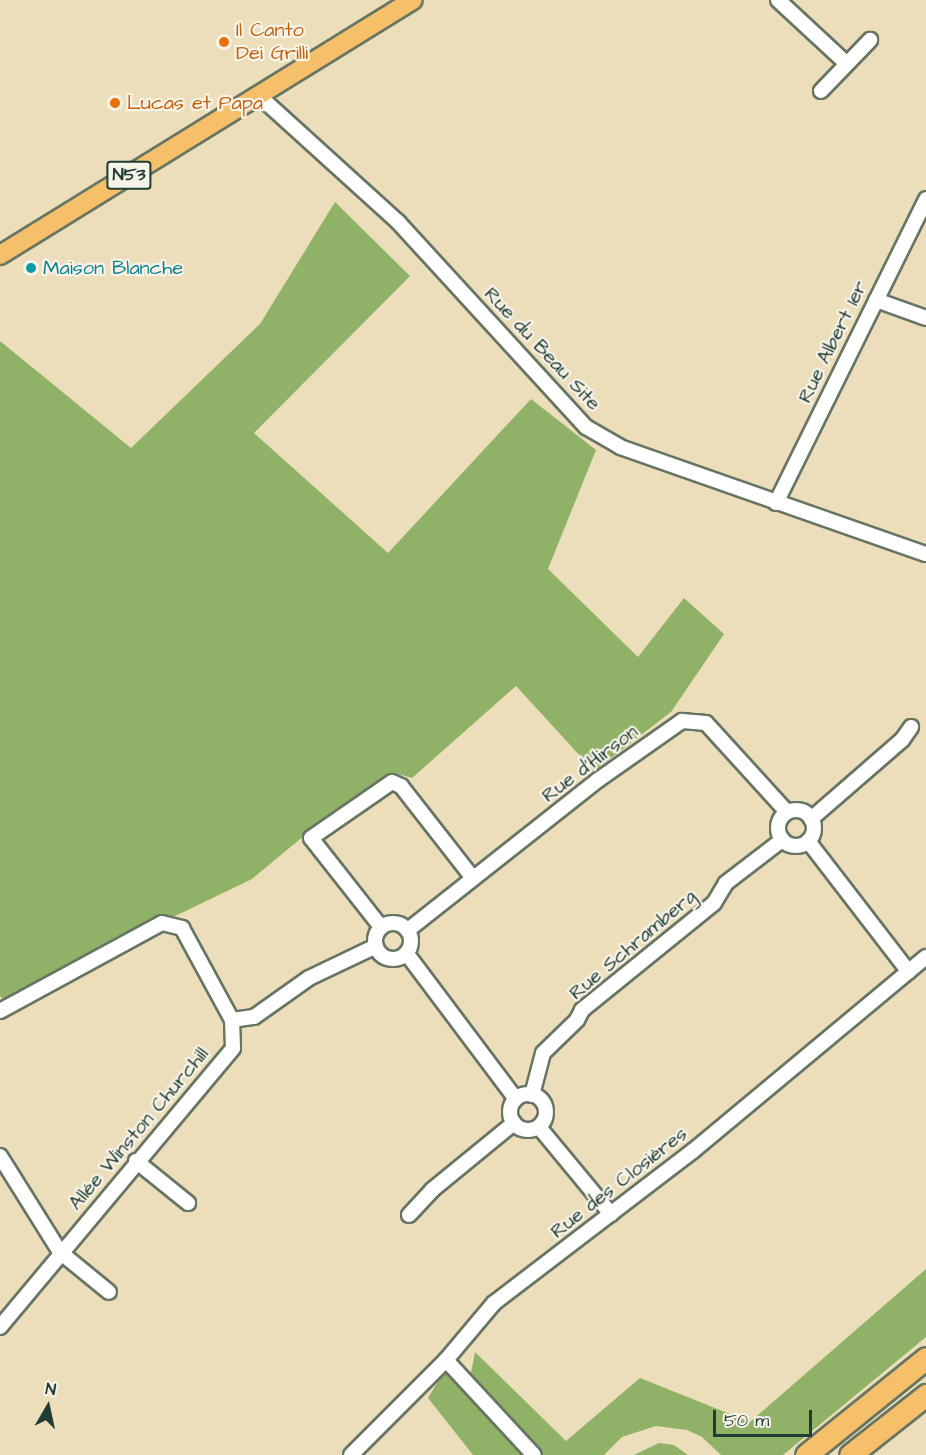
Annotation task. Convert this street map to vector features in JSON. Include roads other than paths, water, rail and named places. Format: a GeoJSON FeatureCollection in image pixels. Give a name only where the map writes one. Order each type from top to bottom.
{"type":"FeatureCollection","features":[{"type":"Feature","properties":{"kind":"highway"},"geometry":{"type":"LineString","coordinates":[[806,1455],[926,1358]]}},
{"type":"Feature","properties":{"kind":"highway"},"geometry":{"type":"LineString","coordinates":[[850,1455],[926,1395]]}},
{"type":"Feature","properties":{"kind":"main road","name":"N53"},"geometry":{"type":"LineString","coordinates":[[0,255],[413,0]]}},
{"type":"Feature","properties":{"kind":"street"},"geometry":{"type":"LineString","coordinates":[[778,0],[845,62]]}},
{"type":"Feature","properties":{"kind":"street"},"geometry":{"type":"LineString","coordinates":[[821,91],[845,62],[870,40]]}},
{"type":"Feature","properties":{"kind":"street","name":"Rue du Beau Site"},"geometry":{"type":"LineString","coordinates":[[258,95],[398,222],[586,427],[620,447],[926,554]]}},
{"type":"Feature","properties":{"kind":"street","name":"Rue Albert 1er"},"geometry":{"type":"LineString","coordinates":[[776,503],[926,199]]}},
{"type":"Feature","properties":{"kind":"street"},"geometry":{"type":"LineString","coordinates":[[876,300],[926,318]]}},
{"type":"Feature","properties":{"kind":"street","name":"Rue d'Hirson"},"geometry":{"type":"LineString","coordinates":[[408,930],[598,780],[682,721],[706,723],[788,812]]}},
{"type":"Feature","properties":{"kind":"street"},"geometry":{"type":"LineString","coordinates":[[811,819],[902,740],[911,727]]}},
{"type":"Feature","properties":{"kind":"street"},"geometry":{"type":"LineString","coordinates":[[381,927],[311,838],[392,782],[401,786],[473,878]]}},
{"type":"Feature","properties":{"kind":"street"},"geometry":{"type":"LineString","coordinates":[[788,812],[803,812],[811,819],[814,831],[808,841],[792,846],[782,840],[778,825],[788,812]]}},
{"type":"Feature","properties":{"kind":"street","name":"Rue Schramberg"},"geometry":{"type":"LineString","coordinates":[[532,1095],[543,1053],[577,1020],[582,1010],[714,903],[726,883],[782,840]]}},
{"type":"Feature","properties":{"kind":"street"},"geometry":{"type":"LineString","coordinates":[[808,841],[909,972]]}},
{"type":"Feature","properties":{"kind":"street"},"geometry":{"type":"LineString","coordinates":[[0,1011],[162,923],[182,928],[232,1020],[254,1017],[309,978],[376,946],[381,927]]}},
{"type":"Feature","properties":{"kind":"street"},"geometry":{"type":"LineString","coordinates":[[381,927],[397,923],[408,930],[412,939],[407,954]]}},
{"type":"Feature","properties":{"kind":"street"},"geometry":{"type":"LineString","coordinates":[[376,946],[389,959],[407,954]]}},
{"type":"Feature","properties":{"kind":"street"},"geometry":{"type":"LineString","coordinates":[[407,954],[516,1099]]}},
{"type":"Feature","properties":{"kind":"street","name":"Rue des Closières"},"geometry":{"type":"LineString","coordinates":[[351,1455],[446,1360],[494,1303],[611,1214],[926,957]]}},
{"type":"Feature","properties":{"kind":"street","name":"Allée Winston Churchill"},"geometry":{"type":"LineString","coordinates":[[0,1327],[60,1252],[233,1048],[232,1020]]}},
{"type":"Feature","properties":{"kind":"street"},"geometry":{"type":"LineString","coordinates":[[532,1095],[546,1109],[539,1126],[523,1129],[514,1123],[511,1108],[516,1099],[532,1095]]}},
{"type":"Feature","properties":{"kind":"street"},"geometry":{"type":"LineString","coordinates":[[409,1215],[432,1190],[514,1123]]}},
{"type":"Feature","properties":{"kind":"street"},"geometry":{"type":"LineString","coordinates":[[539,1126],[611,1214]]}},
{"type":"Feature","properties":{"kind":"street"},"geometry":{"type":"LineString","coordinates":[[0,1156],[60,1252],[108,1292]]}},
{"type":"Feature","properties":{"kind":"street"},"geometry":{"type":"LineString","coordinates":[[136,1161],[188,1203]]}},
{"type":"Feature","properties":{"kind":"street"},"geometry":{"type":"LineString","coordinates":[[446,1360],[534,1455]]}},
{"type":"Feature","properties":{"kind":"place","name":"Il Canto Dei Grilli"},"geometry":{"type":"Point","coordinates":[224,42]}},
{"type":"Feature","properties":{"kind":"place","name":"Lucas et Papa"},"geometry":{"type":"Point","coordinates":[115,103]}},
{"type":"Feature","properties":{"kind":"place","name":"Maison Blanche"},"geometry":{"type":"Point","coordinates":[31,268]}}]}
